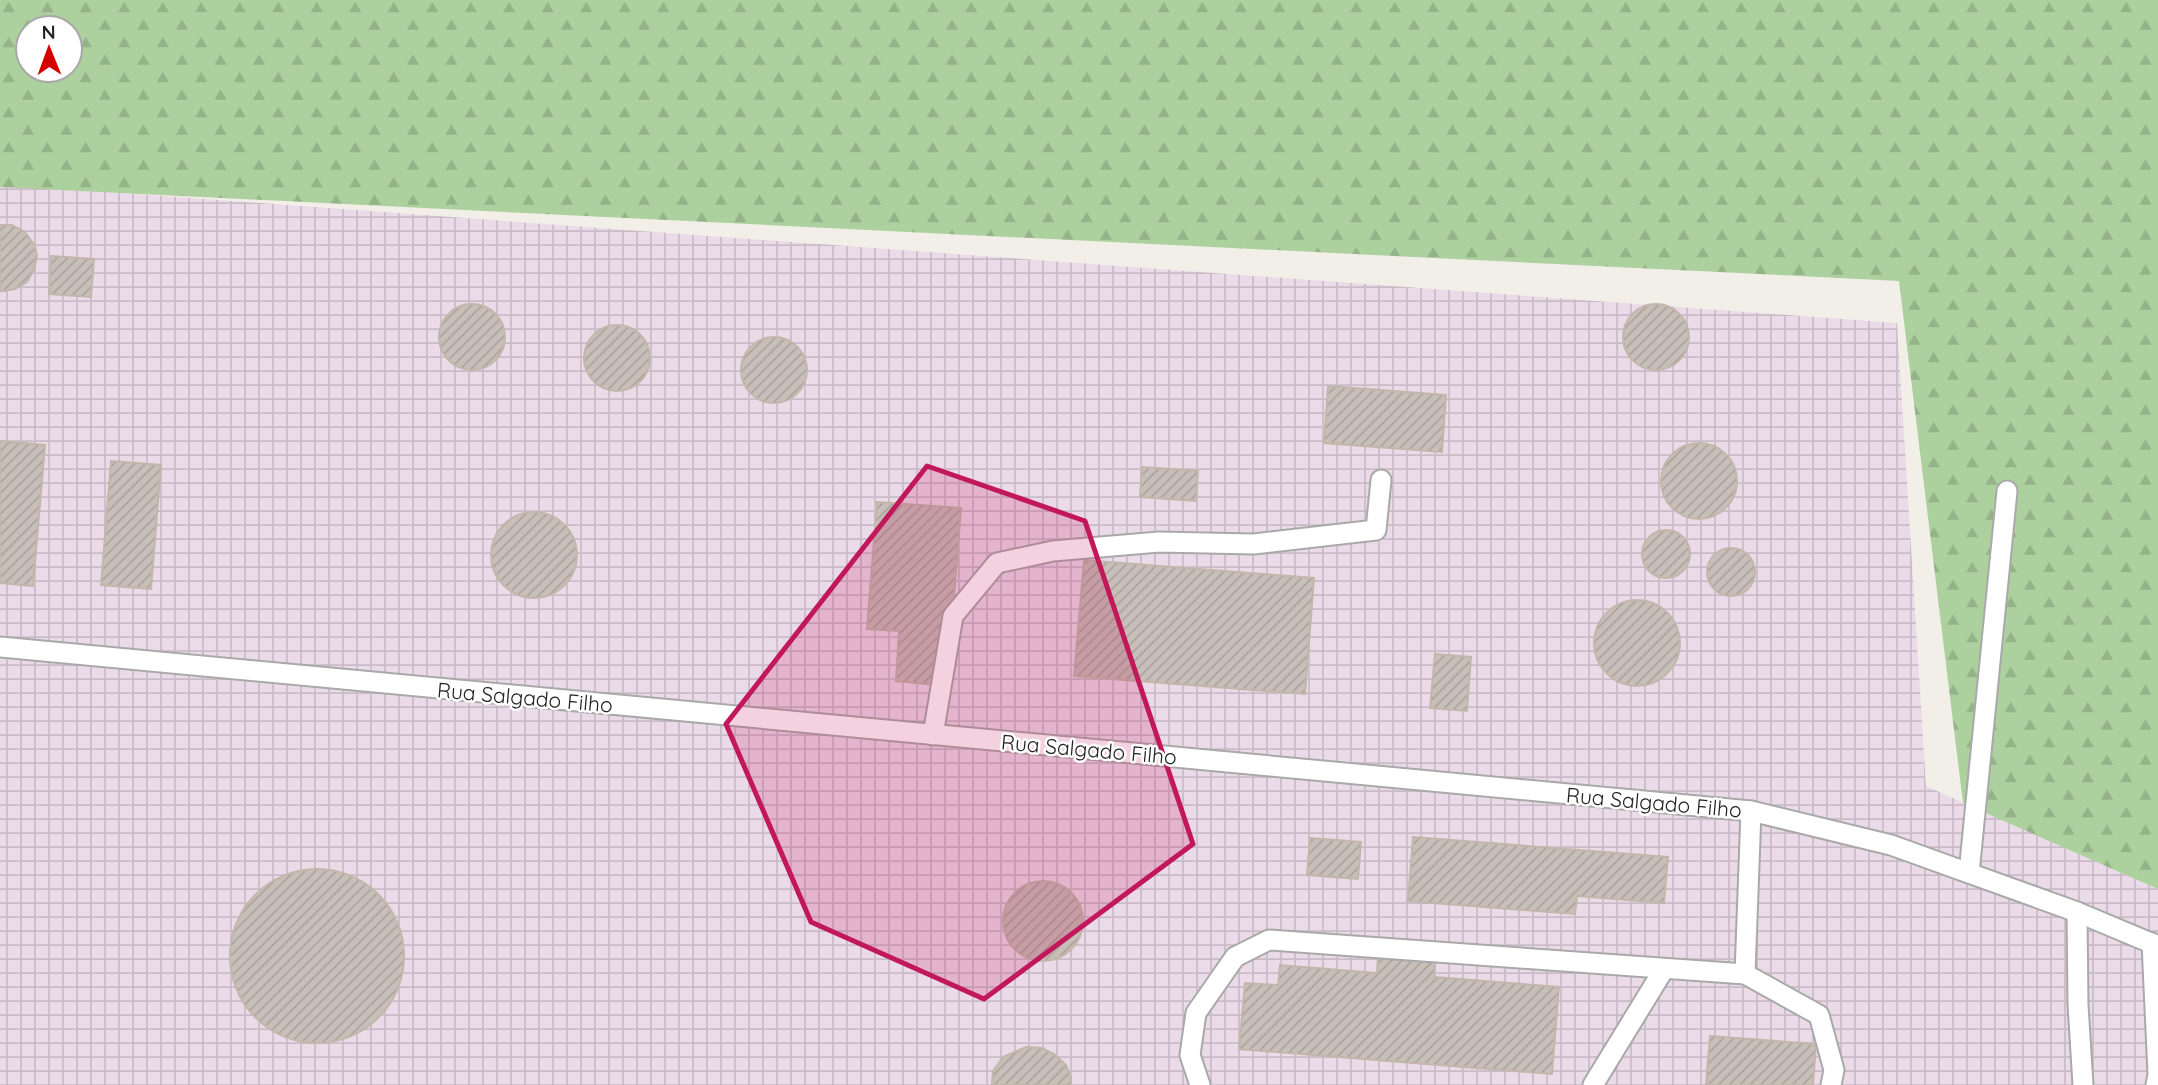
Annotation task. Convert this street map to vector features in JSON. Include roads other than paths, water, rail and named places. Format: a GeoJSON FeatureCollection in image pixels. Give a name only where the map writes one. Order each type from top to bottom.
{"type":"FeatureCollection","features":[{"type":"Feature","properties":{"kind":"lane"},"geometry":{"type":"LineString","coordinates":[[933,735],[953,616],[997,563],[1054,551],[1159,542],[1254,544],[1376,530],[1381,480]]}},
{"type":"Feature","properties":{"kind":"lane"},"geometry":{"type":"LineString","coordinates":[[1969,873],[2007,491]]}},
{"type":"Feature","properties":{"kind":"lane","name":"Rua Salgado Filho"},"geometry":{"type":"LineString","coordinates":[[0,647],[1751,811],[1891,845],[2077,912],[2155,945]]}},
{"type":"Feature","properties":{"kind":"lane"},"geometry":{"type":"LineString","coordinates":[[1745,974],[1751,811]]}},
{"type":"Feature","properties":{"kind":"lane"},"geometry":{"type":"LineString","coordinates":[[2077,912],[2082,1085]]}},
{"type":"Feature","properties":{"kind":"lane"},"geometry":{"type":"LineString","coordinates":[[1200,1085],[1190,1055],[1196,1013],[1235,957],[1269,940],[1745,974],[1819,1015],[1834,1070],[1831,1085]]}},
{"type":"Feature","properties":{"kind":"lane"},"geometry":{"type":"LineString","coordinates":[[2155,945],[2156,1085]]}},
{"type":"Feature","properties":{"kind":"lane"},"geometry":{"type":"LineString","coordinates":[[1593,1085],[1664,969]]}}]}
